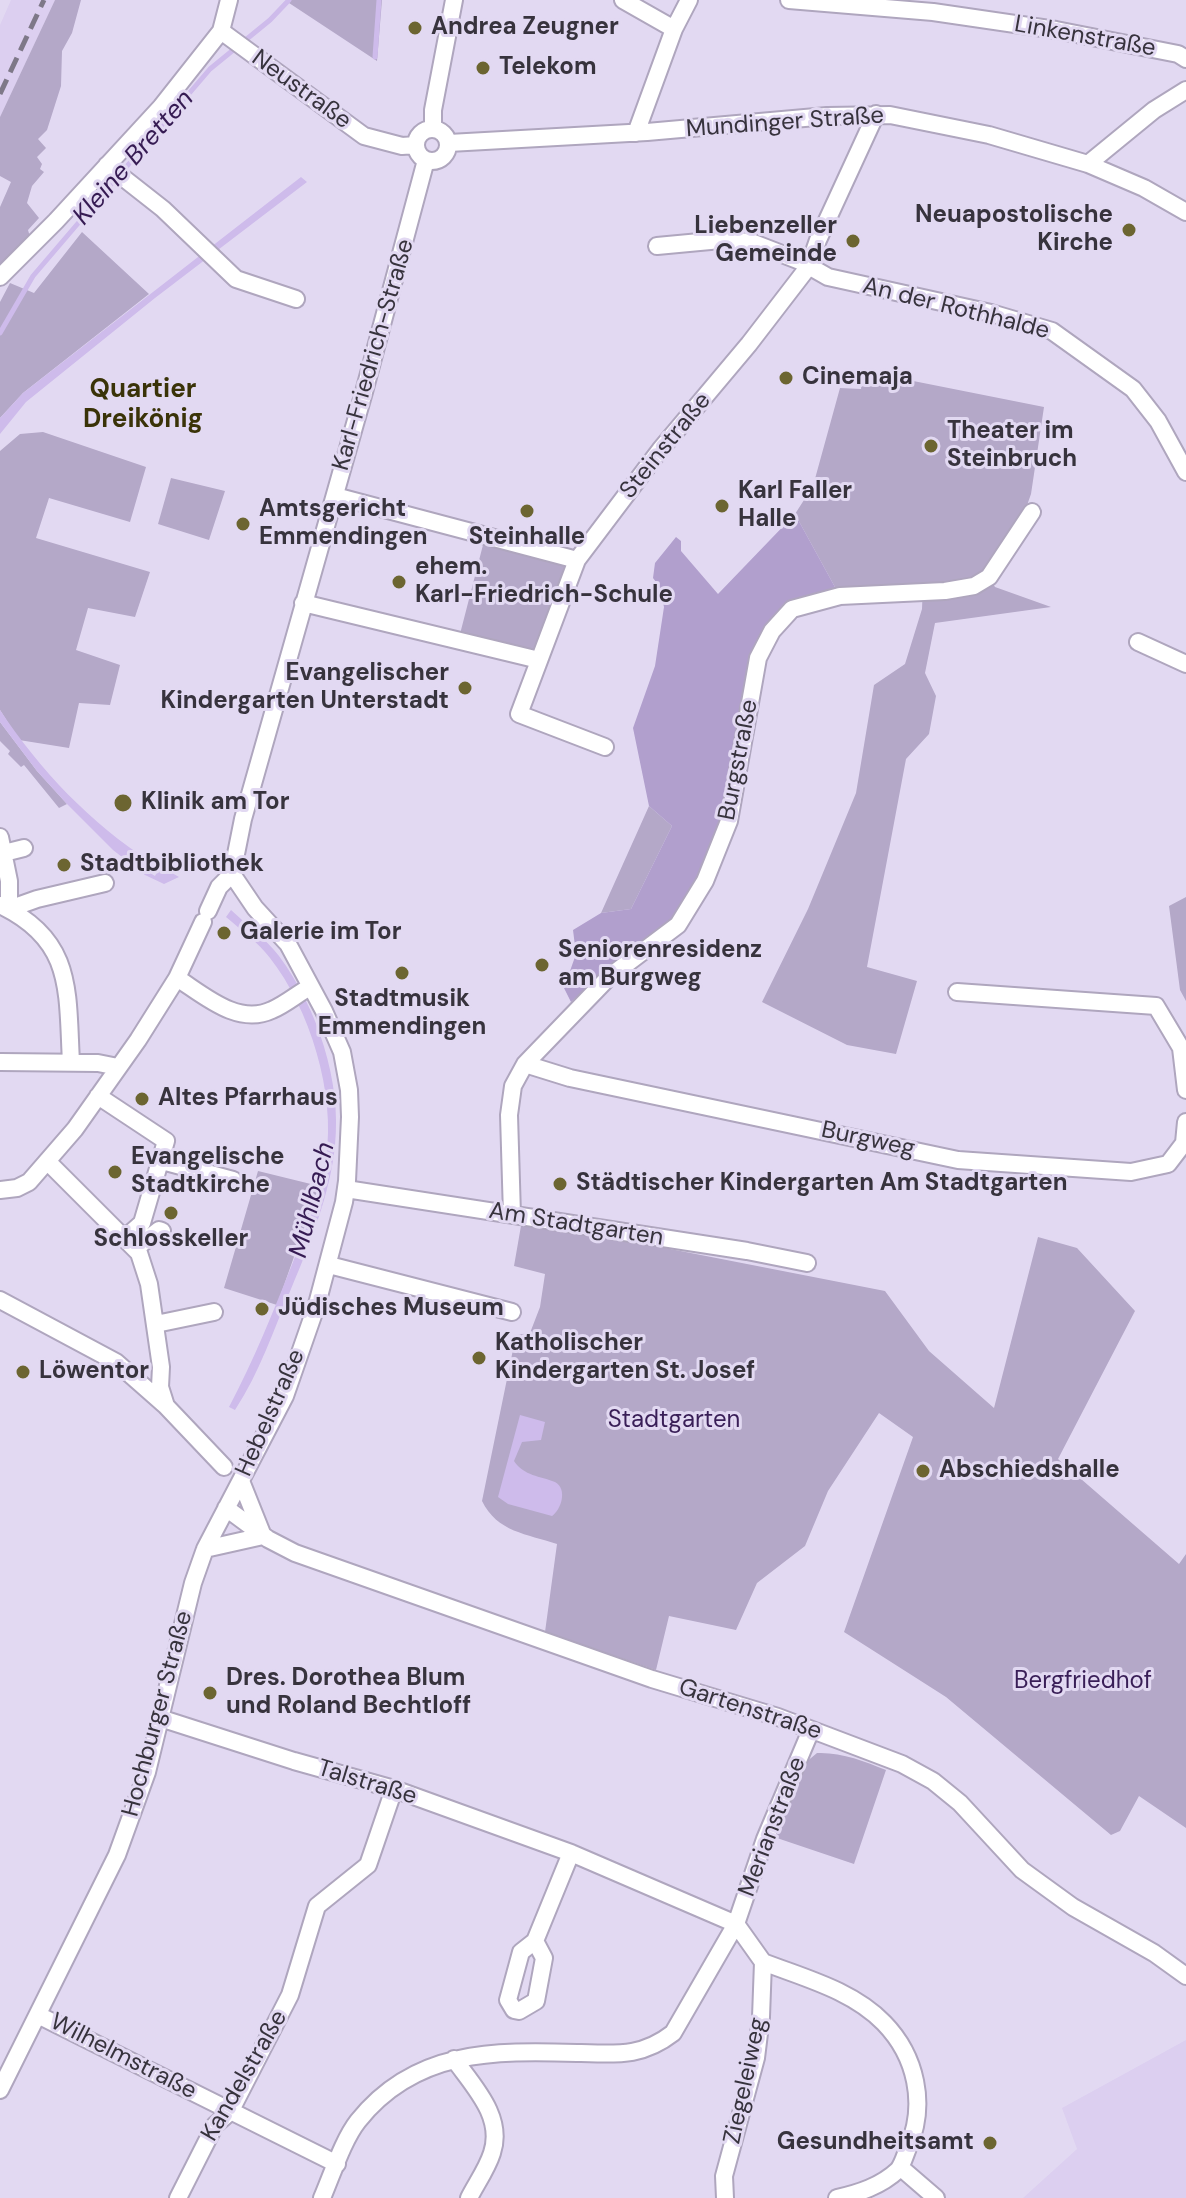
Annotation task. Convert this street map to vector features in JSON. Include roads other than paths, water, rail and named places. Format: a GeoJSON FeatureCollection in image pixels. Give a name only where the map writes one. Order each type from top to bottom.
{"type":"FeatureCollection","features":[{"type":"Feature","properties":{"kind":"street"},"geometry":{"type":"LineString","coordinates":[[0,277],[38,241],[224,33],[229,0]]}},
{"type":"Feature","properties":{"kind":"street"},"geometry":{"type":"LineString","coordinates":[[433,129],[433,110],[454,0]]}},
{"type":"Feature","properties":{"kind":"street"},"geometry":{"type":"LineString","coordinates":[[623,0],[674,29]]}},
{"type":"Feature","properties":{"kind":"street"},"geometry":{"type":"LineString","coordinates":[[636,133],[674,29],[689,0]]}},
{"type":"Feature","properties":{"kind":"street","name":"Linkenstraße"},"geometry":{"type":"LineString","coordinates":[[790,1],[937,6],[1178,54],[1186,59]]}},
{"type":"Feature","properties":{"kind":"street","name":"Neustraße"},"geometry":{"type":"LineString","coordinates":[[224,33],[364,136],[402,146],[416,145]]}},
{"type":"Feature","properties":{"kind":"street"},"geometry":{"type":"LineString","coordinates":[[1088,164],[1154,110],[1186,90]]}},
{"type":"Feature","properties":{"kind":"street","name":"Mundinger Straße"},"geometry":{"type":"LineString","coordinates":[[449,143],[636,133],[876,114],[961,128],[1088,164],[1144,188],[1186,212]]}},
{"type":"Feature","properties":{"kind":"street","name":"Steinstraße"},"geometry":{"type":"LineString","coordinates":[[605,747],[519,714],[577,560],[660,450],[749,344],[809,266],[876,114]]}},
{"type":"Feature","properties":{"kind":"street"},"geometry":{"type":"LineString","coordinates":[[433,129],[443,133],[449,143],[446,154],[437,160],[426,160],[416,145],[422,132],[433,129]]}},
{"type":"Feature","properties":{"kind":"street","name":"Karl-Friedrich-Straße"},"geometry":{"type":"LineString","coordinates":[[232,874],[237,839],[335,496],[426,160]]}},
{"type":"Feature","properties":{"kind":"street"},"geometry":{"type":"LineString","coordinates":[[107,165],[163,209],[236,279],[296,299]]}},
{"type":"Feature","properties":{"kind":"street","name":"An der Rothhalde"},"geometry":{"type":"LineString","coordinates":[[657,246],[736,239],[751,242],[828,277],[1028,322],[1052,331],[1133,389],[1158,421],[1186,472]]}},
{"type":"Feature","properties":{"kind":"street"},"geometry":{"type":"LineString","coordinates":[[335,496],[577,560]]}},
{"type":"Feature","properties":{"kind":"street","name":"Burgstraße"},"geometry":{"type":"LineString","coordinates":[[512,1215],[509,1115],[513,1086],[525,1064],[609,977],[678,925],[705,881],[729,821],[758,658],[772,631],[792,609],[840,596],[945,591],[974,586],[989,577],[1032,512]]}},
{"type":"Feature","properties":{"kind":"street"},"geometry":{"type":"LineString","coordinates":[[303,603],[539,660]]}},
{"type":"Feature","properties":{"kind":"street"},"geometry":{"type":"LineString","coordinates":[[1138,642],[1186,664]]}},
{"type":"Feature","properties":{"kind":"street"},"geometry":{"type":"LineString","coordinates":[[4,907],[9,881],[2,845],[24,848]]}},
{"type":"Feature","properties":{"kind":"street"},"geometry":{"type":"LineString","coordinates":[[0,1190],[17,1188],[29,1182],[75,1129],[177,978],[219,887],[232,874]]}},
{"type":"Feature","properties":{"kind":"street","name":"Hebelstraße"},"geometry":{"type":"LineString","coordinates":[[226,1508],[285,1396],[329,1265],[346,1189],[350,1117],[345,1062],[335,1032],[301,992],[288,944],[248,899],[232,874]]}},
{"type":"Feature","properties":{"kind":"street"},"geometry":{"type":"LineString","coordinates":[[4,907],[105,883]]}},
{"type":"Feature","properties":{"kind":"street"},"geometry":{"type":"LineString","coordinates":[[4,907],[32,924],[58,956],[63,969],[69,1013],[71,1062]]}},
{"type":"Feature","properties":{"kind":"street"},"geometry":{"type":"LineString","coordinates":[[177,978],[223,1008],[250,1016],[272,1010],[301,992]]}},
{"type":"Feature","properties":{"kind":"street"},"geometry":{"type":"LineString","coordinates":[[957,992],[1156,1006],[1184,1052],[1186,1090]]}},
{"type":"Feature","properties":{"kind":"street"},"geometry":{"type":"LineString","coordinates":[[0,1062],[71,1062],[118,1067]]}},
{"type":"Feature","properties":{"kind":"street","name":"Burgweg"},"geometry":{"type":"LineString","coordinates":[[525,1064],[570,1078],[958,1160],[1131,1172],[1168,1164],[1184,1143],[1186,1122]]}},
{"type":"Feature","properties":{"kind":"street"},"geometry":{"type":"LineString","coordinates":[[98,1096],[166,1141],[142,1223],[130,1244]]}},
{"type":"Feature","properties":{"kind":"street"},"geometry":{"type":"LineString","coordinates":[[162,1161],[233,1180]]}},
{"type":"Feature","properties":{"kind":"street"},"geometry":{"type":"LineString","coordinates":[[48,1162],[139,1253],[149,1284],[156,1324],[160,1387],[166,1406]]}},
{"type":"Feature","properties":{"kind":"street","name":"Am Stadtgarten"},"geometry":{"type":"LineString","coordinates":[[346,1189],[807,1263]]}},
{"type":"Feature","properties":{"kind":"street"},"geometry":{"type":"LineString","coordinates":[[130,1244],[162,1231]]}},
{"type":"Feature","properties":{"kind":"street"},"geometry":{"type":"LineString","coordinates":[[329,1265],[512,1312]]}},
{"type":"Feature","properties":{"kind":"street"},"geometry":{"type":"LineString","coordinates":[[0,1300],[116,1362],[166,1406],[224,1467]]}},
{"type":"Feature","properties":{"kind":"street"},"geometry":{"type":"LineString","coordinates":[[156,1324],[214,1312]]}},
{"type":"Feature","properties":{"kind":"street"},"geometry":{"type":"LineString","coordinates":[[205,1549],[263,1536],[241,1481]]}},
{"type":"Feature","properties":{"kind":"street","name":"Gartenstraße"},"geometry":{"type":"LineString","coordinates":[[226,1508],[263,1536],[295,1553],[652,1679],[720,1698],[902,1764],[933,1781],[960,1803],[1022,1870],[1073,1907],[1154,1953],[1186,1976]]}},
{"type":"Feature","properties":{"kind":"street","name":"Hochburger Straße"},"geometry":{"type":"LineString","coordinates":[[0,2090],[117,1855],[147,1772],[193,1583],[205,1549],[226,1508]]}},
{"type":"Feature","properties":{"kind":"street","name":"Talstraße"},"geometry":{"type":"LineString","coordinates":[[160,1718],[394,1789],[571,1853],[736,1924]]}},
{"type":"Feature","properties":{"kind":"street","name":"Merianstraße"},"geometry":{"type":"LineString","coordinates":[[322,2198],[356,2123],[391,2088],[433,2065],[469,2055],[508,2052],[626,2054],[657,2045],[673,2033],[736,1924],[765,1839],[811,1730]]}},
{"type":"Feature","properties":{"kind":"street","name":"Kandelstraße"},"geometry":{"type":"LineString","coordinates":[[178,2198],[215,2125],[230,2112],[290,1995],[317,1906],[368,1865],[394,1789]]}},
{"type":"Feature","properties":{"kind":"street"},"geometry":{"type":"LineString","coordinates":[[535,1941],[571,1853]]}},
{"type":"Feature","properties":{"kind":"street"},"geometry":{"type":"LineString","coordinates":[[736,1924],[763,1962],[840,1991],[882,2021],[902,2045],[914,2074],[918,2103],[915,2132],[900,2167],[883,2182],[837,2198]]}},
{"type":"Feature","properties":{"kind":"street","name":"Ziegeleiweg"},"geometry":{"type":"LineString","coordinates":[[725,2198],[724,2176],[756,2058],[763,1962]]}},
{"type":"Feature","properties":{"kind":"street","name":"Wilhelmstraße"},"geometry":{"type":"LineString","coordinates":[[38,2015],[337,2164]]}},
{"type":"Feature","properties":{"kind":"street"},"geometry":{"type":"LineString","coordinates":[[454,2059],[485,2102],[493,2117],[496,2133],[492,2154],[469,2198]]}},
{"type":"Feature","properties":{"kind":"street"},"geometry":{"type":"LineString","coordinates":[[900,2167],[936,2198]]}},
{"type":"Feature","properties":{"kind":"waterway","name":"Kleine Bretten"},"geometry":{"type":"LineString","coordinates":[[0,333],[33,276],[210,69],[270,20],[289,0]]}},
{"type":"Feature","properties":{"kind":"waterway","name":"Mühlbach"},"geometry":{"type":"LineString","coordinates":[[375,57],[379,0]]}},
{"type":"Feature","properties":{"kind":"railway"},"geometry":{"type":"LineString","coordinates":[[0,94],[44,0]]}},
{"type":"Feature","properties":{"kind":"place","name":"Andrea Zeugner"},"geometry":{"type":"Point","coordinates":[415,28]}},
{"type":"Feature","properties":{"kind":"place","name":"Telekom"},"geometry":{"type":"Point","coordinates":[483,68]}},
{"type":"Feature","properties":{"kind":"place","name":"Neuapostolische Kirche"},"geometry":{"type":"Point","coordinates":[1129,230]}},
{"type":"Feature","properties":{"kind":"place","name":"Liebenzeller Gemeinde"},"geometry":{"type":"Point","coordinates":[853,241]}},
{"type":"Feature","properties":{"kind":"place","name":"Cinemaja"},"geometry":{"type":"Point","coordinates":[786,378]}},
{"type":"Feature","properties":{"kind":"place","name":"Theater im Steinbruch"},"geometry":{"type":"Point","coordinates":[931,446]}},
{"type":"Feature","properties":{"kind":"place","name":"Karl Faller Halle"},"geometry":{"type":"Point","coordinates":[722,506]}},
{"type":"Feature","properties":{"kind":"place","name":"Steinhalle"},"geometry":{"type":"Point","coordinates":[527,511]}},
{"type":"Feature","properties":{"kind":"place","name":"Amtsgericht Emmendingen"},"geometry":{"type":"Point","coordinates":[243,524]}},
{"type":"Feature","properties":{"kind":"place","name":"ehem. Karl-Friedrich-Schule"},"geometry":{"type":"Point","coordinates":[399,582]}},
{"type":"Feature","properties":{"kind":"place","name":"Evangelischer Kindergarten Unterstadt"},"geometry":{"type":"Point","coordinates":[465,688]}},
{"type":"Feature","properties":{"kind":"place","name":"Klinik am Tor"},"geometry":{"type":"Point","coordinates":[123,803]}},
{"type":"Feature","properties":{"kind":"place","name":"Stadtbibliothek"},"geometry":{"type":"Point","coordinates":[64,865]}},
{"type":"Feature","properties":{"kind":"place","name":"Galerie im Tor"},"geometry":{"type":"Point","coordinates":[224,933]}},
{"type":"Feature","properties":{"kind":"place","name":"Seniorenresidenz am Burgweg"},"geometry":{"type":"Point","coordinates":[542,965]}},
{"type":"Feature","properties":{"kind":"place","name":"Stadtmusik Emmendingen"},"geometry":{"type":"Point","coordinates":[402,973]}},
{"type":"Feature","properties":{"kind":"place","name":"Altes Pfarrhaus"},"geometry":{"type":"Point","coordinates":[142,1099]}},
{"type":"Feature","properties":{"kind":"place","name":"Evangelische Stadtkirche"},"geometry":{"type":"Point","coordinates":[115,1172]}},
{"type":"Feature","properties":{"kind":"place","name":"Städtischer Kindergarten Am Stadtgarten"},"geometry":{"type":"Point","coordinates":[560,1184]}},
{"type":"Feature","properties":{"kind":"place","name":"Schlosskeller"},"geometry":{"type":"Point","coordinates":[171,1213]}},
{"type":"Feature","properties":{"kind":"place","name":"Jüdisches Museum"},"geometry":{"type":"Point","coordinates":[262,1309]}},
{"type":"Feature","properties":{"kind":"place","name":"Katholischer Kindergarten St. Josef"},"geometry":{"type":"Point","coordinates":[479,1358]}},
{"type":"Feature","properties":{"kind":"place","name":"Löwentor"},"geometry":{"type":"Point","coordinates":[23,1372]}},
{"type":"Feature","properties":{"kind":"place","name":"Abschiedshalle"},"geometry":{"type":"Point","coordinates":[923,1471]}},
{"type":"Feature","properties":{"kind":"place","name":"Dres. Dorothea Blum und Roland Bechtloff"},"geometry":{"type":"Point","coordinates":[210,1693]}},
{"type":"Feature","properties":{"kind":"place","name":"Gesundheitsamt"},"geometry":{"type":"Point","coordinates":[990,2143]}},
{"type":"Feature","properties":{"kind":"district","name":"Quartier Dreikönig"},"geometry":{"type":"Point","coordinates":[143,405]}},
{"type":"Feature","properties":{"kind":"park label","name":"Stadtgarten"},"geometry":{"type":"Point","coordinates":[674,1421]}},
{"type":"Feature","properties":{"kind":"park label","name":"Bergfriedhof"},"geometry":{"type":"Point","coordinates":[1083,1682]}}]}
